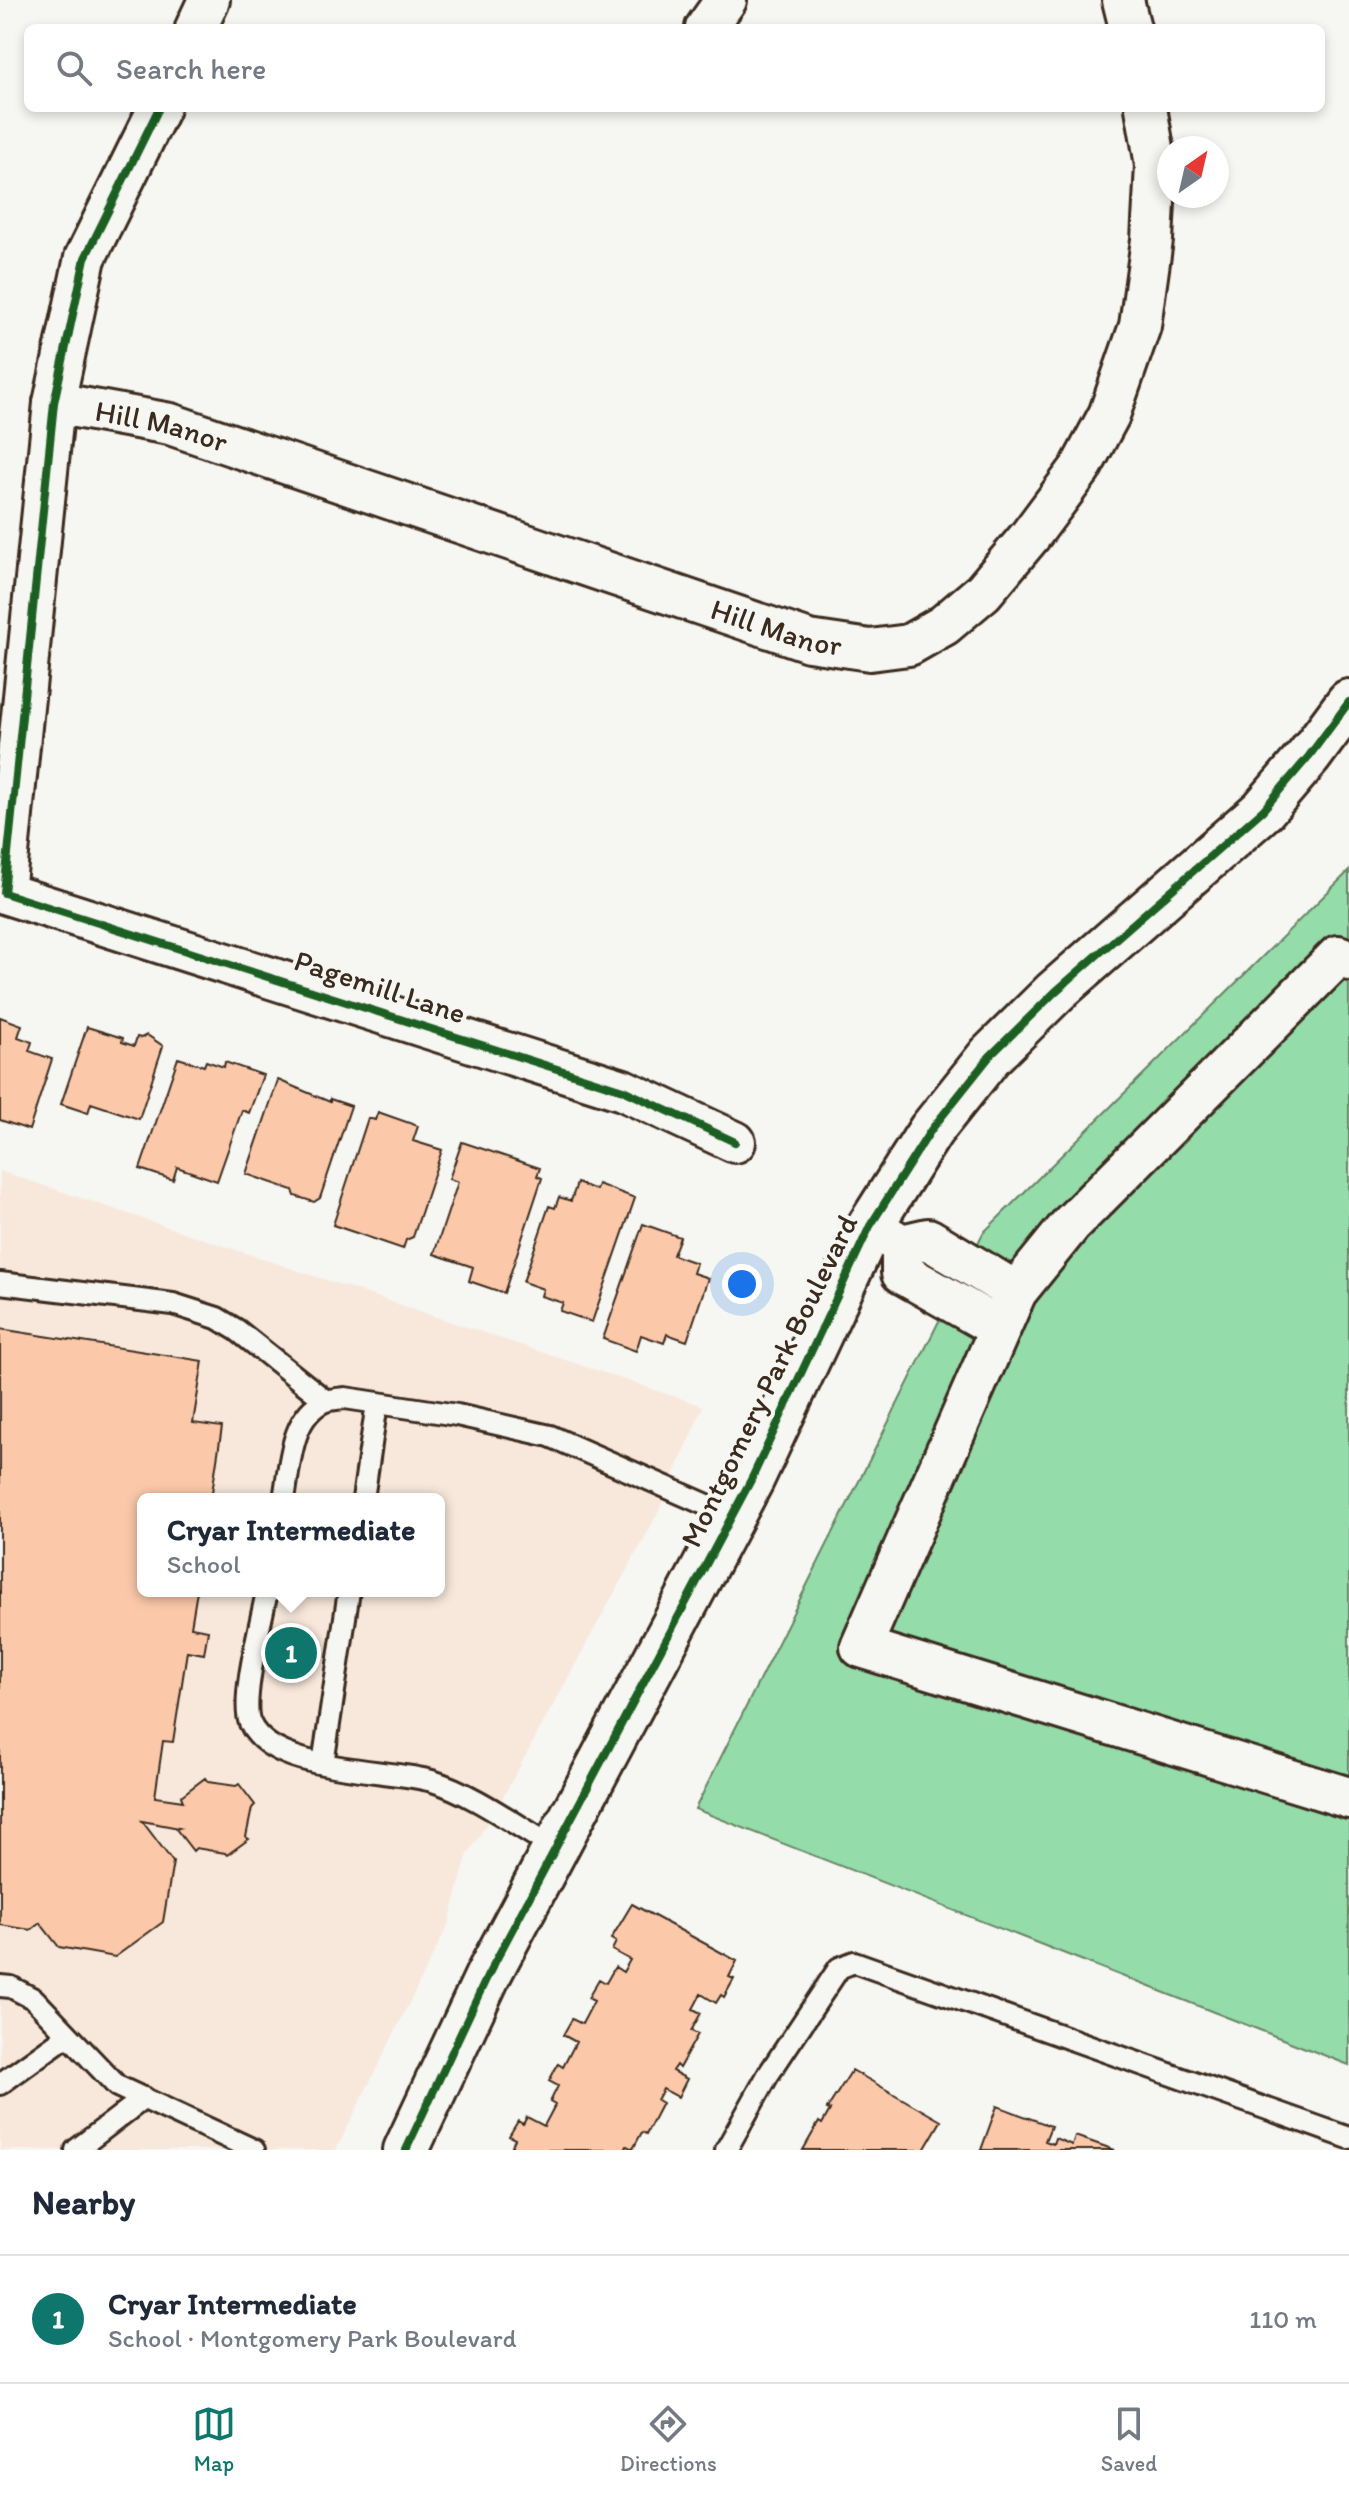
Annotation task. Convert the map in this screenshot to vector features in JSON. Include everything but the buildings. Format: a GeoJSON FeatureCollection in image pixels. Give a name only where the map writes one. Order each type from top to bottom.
{"type":"FeatureCollection","features":[{"type":"Feature","properties":{"kind":"street"},"geometry":{"type":"LineString","coordinates":[[198,24],[209,0]]}},
{"type":"Feature","properties":{"kind":"street"},"geometry":{"type":"LineString","coordinates":[[709,24],[726,0]]}},
{"type":"Feature","properties":{"kind":"street"},"geometry":{"type":"LineString","coordinates":[[1123,0],[1129,24]]}},
{"type":"Feature","properties":{"kind":"street"},"geometry":{"type":"LineString","coordinates":[[54,403],[85,258],[157,112]]}},
{"type":"Feature","properties":{"kind":"street","name":"Hill Manor"},"geometry":{"type":"LineString","coordinates":[[54,403],[170,424],[809,641],[870,650],[909,645],[944,625],[983,592],[1080,469],[1109,415],[1140,326],[1152,240],[1156,165],[1147,112]]}},
{"type":"Feature","properties":{"kind":"street","name":"Pagemill Lane"},"geometry":{"type":"LineString","coordinates":[[54,403],[4,893],[623,1090],[735,1142]]}},
{"type":"Feature","properties":{"kind":"street","name":"Montgomery Park Boulevard"},"geometry":{"type":"LineString","coordinates":[[406,2150],[487,1977],[732,1516],[823,1330],[886,1236],[931,1130],[990,1056],[1055,992],[1263,810],[1349,702]]}},
{"type":"Feature","properties":{"kind":"street"},"geometry":{"type":"LineString","coordinates":[[1349,960],[1338,956],[1071,1224],[1016,1292],[861,1647],[1349,1798]]}},
{"type":"Feature","properties":{"kind":"street"},"geometry":{"type":"LineString","coordinates":[[999,1328],[902,1273],[886,1236],[928,1239],[1016,1292]]}},
{"type":"Feature","properties":{"kind":"lane"},"geometry":{"type":"LineString","coordinates":[[0,1283],[173,1304],[217,1318],[237,1330],[326,1401]]}},
{"type":"Feature","properties":{"kind":"lane"},"geometry":{"type":"LineString","coordinates":[[285,1493],[297,1431],[312,1411],[326,1401],[345,1398],[457,1415],[550,1436],[732,1516]]}},
{"type":"Feature","properties":{"kind":"lane"},"geometry":{"type":"LineString","coordinates":[[364,1493],[377,1403]]}},
{"type":"Feature","properties":{"kind":"lane"},"geometry":{"type":"LineString","coordinates":[[266,1597],[246,1706],[251,1726],[267,1742],[297,1759],[431,1780],[458,1791],[555,1848]]}},
{"type":"Feature","properties":{"kind":"lane"},"geometry":{"type":"LineString","coordinates":[[323,1764],[348,1597]]}},
{"type":"Feature","properties":{"kind":"lane"},"geometry":{"type":"LineString","coordinates":[[726,2150],[768,2075],[839,1968],[854,1962],[1349,2138]]}},
{"type":"Feature","properties":{"kind":"lane"},"geometry":{"type":"LineString","coordinates":[[0,1986],[11,1987],[34,1999],[117,2086],[228,2146],[254,2150]]}},
{"type":"Feature","properties":{"kind":"lane"},"geometry":{"type":"LineString","coordinates":[[0,2084],[68,2035]]}},
{"type":"Feature","properties":{"kind":"lane"},"geometry":{"type":"LineString","coordinates":[[76,2150],[144,2098]]}},
{"type":"Feature","properties":{"kind":"shaded area"},"geometry":{"type":"Polygon","coordinates":[[[0,1171],[703,1406],[659,1511],[504,1795],[467,1856],[449,1923],[336,2150],[0,2150],[0,1171]]]}},
{"type":"Feature","properties":{"kind":"green space"},"geometry":{"type":"Polygon","coordinates":[[[1349,871],[1349,2065],[695,1809],[983,1233],[1349,871]]]}},
{"type":"Feature","properties":{"kind":"cycle path"},"geometry":{"type":"LineString","coordinates":[[157,112],[85,258],[54,403],[4,893],[623,1090],[735,1142]]}},
{"type":"Feature","properties":{"kind":"cycle path"},"geometry":{"type":"LineString","coordinates":[[406,2150],[487,1977],[752,1478],[870,1226],[931,1130],[990,1056],[1055,992],[1263,810],[1349,702]]}},
{"type":"Feature","properties":{"kind":"place","name":"Cryar Intermediate"},"geometry":{"type":"Point","coordinates":[291,1653]}}]}
